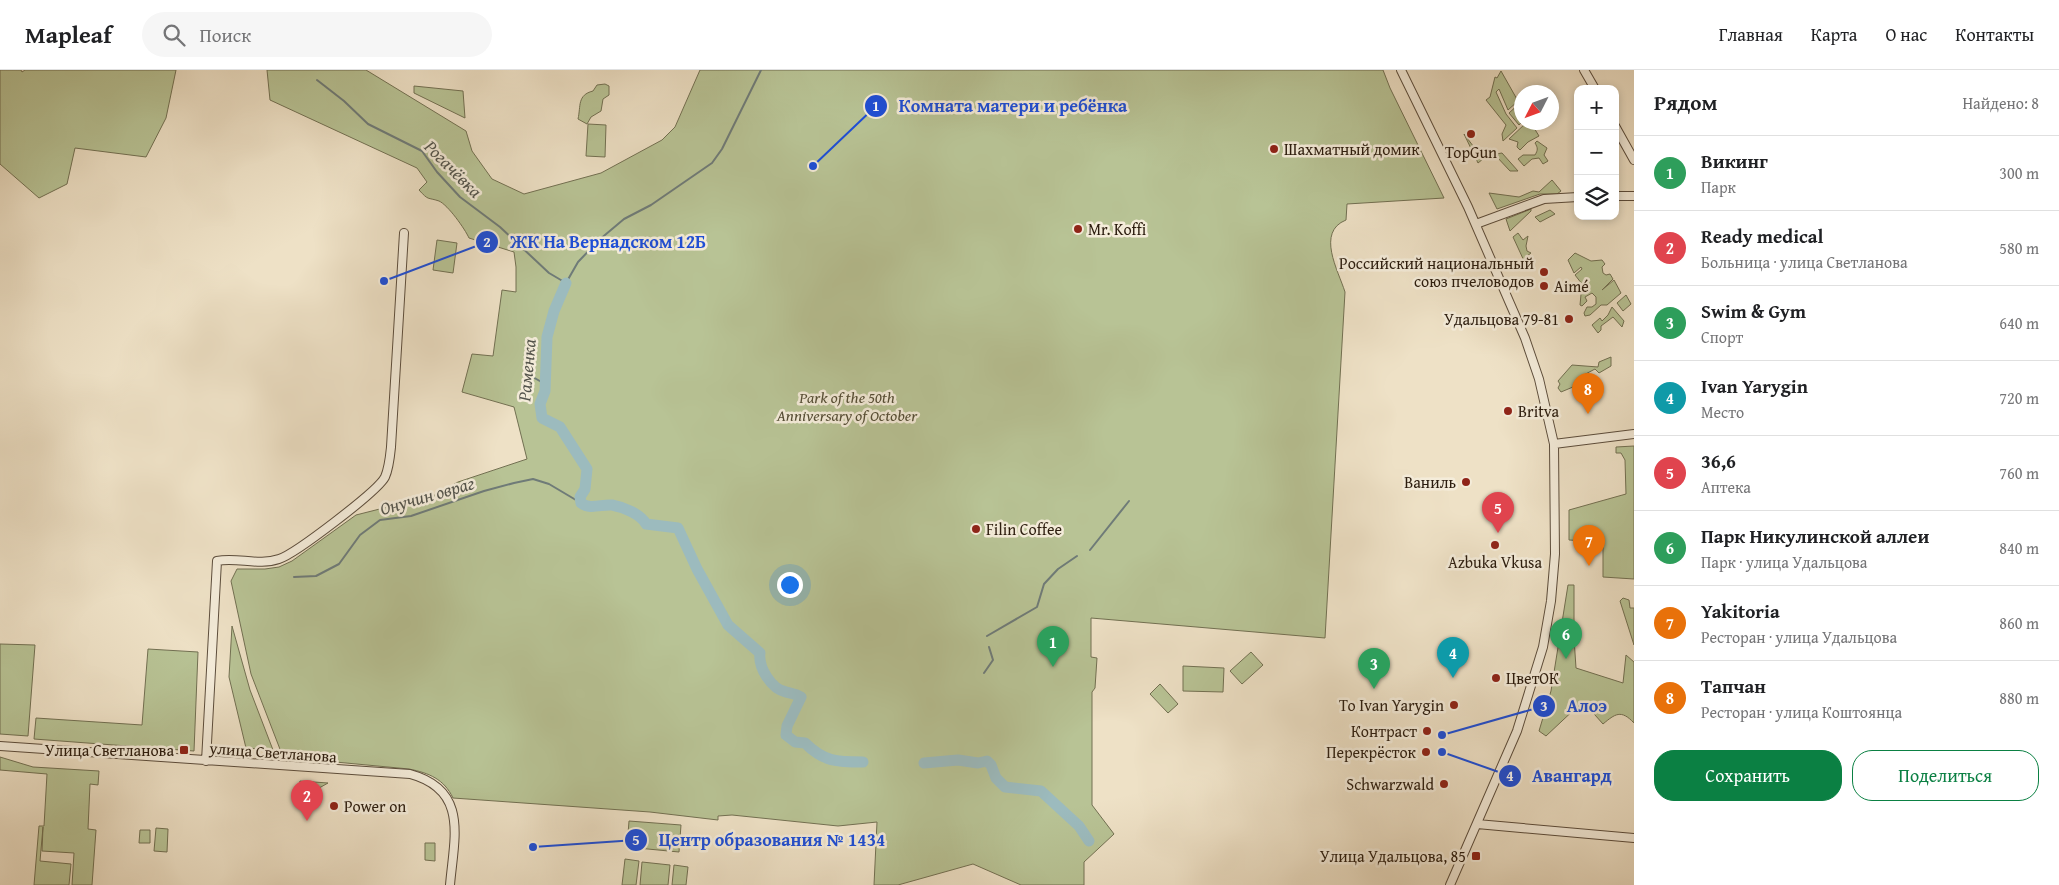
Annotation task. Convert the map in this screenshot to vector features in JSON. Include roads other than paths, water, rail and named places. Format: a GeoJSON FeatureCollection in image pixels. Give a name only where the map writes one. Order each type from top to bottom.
{"type":"FeatureCollection","features":[{"type":"Feature","properties":{"kind":"street"},"geometry":{"type":"LineString","coordinates":[[1401,70],[1476,224],[1511,303],[1535,365],[1554,444],[1555,557],[1552,592],[1543,647],[1517,731],[1450,885]]}},
{"type":"Feature","properties":{"kind":"street"},"geometry":{"type":"LineString","coordinates":[[1584,70],[1593,85]]}},
{"type":"Feature","properties":{"kind":"street"},"geometry":{"type":"LineString","coordinates":[[1617,130],[1634,160]]}},
{"type":"Feature","properties":{"kind":"street"},"geometry":{"type":"LineString","coordinates":[[1619,196],[1634,196]]}},
{"type":"Feature","properties":{"kind":"street"},"geometry":{"type":"LineString","coordinates":[[1476,224],[1544,199],[1574,197]]}},
{"type":"Feature","properties":{"kind":"street"},"geometry":{"type":"LineString","coordinates":[[206,761],[217,561],[263,562],[279,559],[290,554],[370,494],[385,477],[389,465],[391,447],[404,234]]}},
{"type":"Feature","properties":{"kind":"street"},"geometry":{"type":"LineString","coordinates":[[1554,444],[1634,434]]}},
{"type":"Feature","properties":{"kind":"street","name":"улица Светланова"},"geometry":{"type":"LineString","coordinates":[[0,746],[410,774],[428,780],[443,792],[452,808],[455,821],[450,885]]}},
{"type":"Feature","properties":{"kind":"street"},"geometry":{"type":"LineString","coordinates":[[1476,824],[1634,838]]}},
{"type":"Feature","properties":{"kind":"waterway","name":"Рогачёвка"},"geometry":{"type":"LineString","coordinates":[[317,80],[344,101],[368,124],[422,151],[437,172],[460,197],[500,227],[549,273],[566,283],[578,262],[599,240],[624,219],[651,205],[712,163],[722,149],[761,70]]}},
{"type":"Feature","properties":{"kind":"waterway","name":"Раменка"},"geometry":{"type":"LineString","coordinates":[[566,283],[554,311],[547,337],[545,391],[540,404],[542,418],[560,427],[587,469],[585,489],[580,497],[581,503],[588,506],[616,506],[636,514],[646,524],[678,528],[697,569],[728,625],[760,653],[763,671],[775,687],[801,697],[787,726],[786,735],[795,742],[805,743],[818,754],[831,760],[863,762]]}},
{"type":"Feature","properties":{"kind":"waterway"},"geometry":{"type":"LineString","coordinates":[[531,376],[545,384]]}},
{"type":"Feature","properties":{"kind":"waterway","name":"Онучин овраг"},"geometry":{"type":"LineString","coordinates":[[294,577],[316,576],[339,564],[360,535],[380,520],[411,516],[484,491],[514,483],[533,479],[549,484],[581,503]]}},
{"type":"Feature","properties":{"kind":"waterway"},"geometry":{"type":"LineString","coordinates":[[1090,550],[1129,501]]}},
{"type":"Feature","properties":{"kind":"waterway"},"geometry":{"type":"LineString","coordinates":[[987,636],[1037,607],[1044,584],[1058,569],[1077,556]]}},
{"type":"Feature","properties":{"kind":"waterway"},"geometry":{"type":"LineString","coordinates":[[984,673],[993,660],[989,647]]}},
{"type":"Feature","properties":{"kind":"waterway","name":"Раменка"},"geometry":{"type":"LineString","coordinates":[[924,763],[958,760],[978,763],[987,761],[991,765],[996,778],[1005,787],[1041,791],[1079,826],[1089,841]]}},
{"type":"Feature","properties":{"kind":"place","name":"TopGun"},"geometry":{"type":"Point","coordinates":[1471,134]}},
{"type":"Feature","properties":{"kind":"place","name":"Шахматный домик"},"geometry":{"type":"Point","coordinates":[1274,149]}},
{"type":"Feature","properties":{"kind":"place","name":"Комната матери и ребёнка"},"geometry":{"type":"Point","coordinates":[813,166]}},
{"type":"Feature","properties":{"kind":"place","name":"Mr. Koffi"},"geometry":{"type":"Point","coordinates":[1078,229]}},
{"type":"Feature","properties":{"kind":"place","name":"Российский национальный союз пчеловодов"},"geometry":{"type":"Point","coordinates":[1544,272]}},
{"type":"Feature","properties":{"kind":"place","name":"ЖК На Вернадском 12Б"},"geometry":{"type":"Point","coordinates":[384,281]}},
{"type":"Feature","properties":{"kind":"place","name":"Aimé"},"geometry":{"type":"Point","coordinates":[1544,286]}},
{"type":"Feature","properties":{"kind":"place","name":"Удальцова 79-81"},"geometry":{"type":"Point","coordinates":[1569,319]}},
{"type":"Feature","properties":{"kind":"place","name":"Britva"},"geometry":{"type":"Point","coordinates":[1508,411]}},
{"type":"Feature","properties":{"kind":"place","name":"Тапчан"},"geometry":{"type":"Point","coordinates":[1588,414]}},
{"type":"Feature","properties":{"kind":"place","name":"Ваниль"},"geometry":{"type":"Point","coordinates":[1466,482]}},
{"type":"Feature","properties":{"kind":"place","name":"Filin Coffee"},"geometry":{"type":"Point","coordinates":[976,529]}},
{"type":"Feature","properties":{"kind":"place","name":"36,6"},"geometry":{"type":"Point","coordinates":[1498,533]}},
{"type":"Feature","properties":{"kind":"place","name":"Azbuka Vkusa"},"geometry":{"type":"Point","coordinates":[1495,545]}},
{"type":"Feature","properties":{"kind":"place","name":"Yakitoria"},"geometry":{"type":"Point","coordinates":[1589,566]}},
{"type":"Feature","properties":{"kind":"place","name":"Парк Никулинской аллеи"},"geometry":{"type":"Point","coordinates":[1566,659]}},
{"type":"Feature","properties":{"kind":"place","name":"Викинг"},"geometry":{"type":"Point","coordinates":[1053,667]}},
{"type":"Feature","properties":{"kind":"place","name":"Ivan Yarygin"},"geometry":{"type":"Point","coordinates":[1453,678]}},
{"type":"Feature","properties":{"kind":"place","name":"ЦветОК"},"geometry":{"type":"Point","coordinates":[1496,678]}},
{"type":"Feature","properties":{"kind":"place","name":"Swim & Gym"},"geometry":{"type":"Point","coordinates":[1374,689]}},
{"type":"Feature","properties":{"kind":"place","name":"To Ivan Yarygin"},"geometry":{"type":"Point","coordinates":[1454,705]}},
{"type":"Feature","properties":{"kind":"place","name":"Контраст"},"geometry":{"type":"Point","coordinates":[1427,731]}},
{"type":"Feature","properties":{"kind":"place","name":"Алоэ"},"geometry":{"type":"Point","coordinates":[1442,735]}},
{"type":"Feature","properties":{"kind":"place","name":"Улица Светланова"},"geometry":{"type":"Point","coordinates":[184,750]}},
{"type":"Feature","properties":{"kind":"place","name":"Перекрёсток"},"geometry":{"type":"Point","coordinates":[1426,752]}},
{"type":"Feature","properties":{"kind":"place","name":"Авангард"},"geometry":{"type":"Point","coordinates":[1442,752]}},
{"type":"Feature","properties":{"kind":"place","name":"Schwarzwald"},"geometry":{"type":"Point","coordinates":[1444,784]}},
{"type":"Feature","properties":{"kind":"place","name":"Power on"},"geometry":{"type":"Point","coordinates":[334,806]}},
{"type":"Feature","properties":{"kind":"place","name":"Ready medical"},"geometry":{"type":"Point","coordinates":[307,821]}},
{"type":"Feature","properties":{"kind":"place","name":"Центр образования № 1434"},"geometry":{"type":"Point","coordinates":[533,847]}},
{"type":"Feature","properties":{"kind":"place","name":"Улица Удальцова, 85"},"geometry":{"type":"Point","coordinates":[1476,856]}},
{"type":"Feature","properties":{"kind":"park label","name":"Park of the 50th Anniversary of October"},"geometry":{"type":"Point","coordinates":[847,406]}}]}
